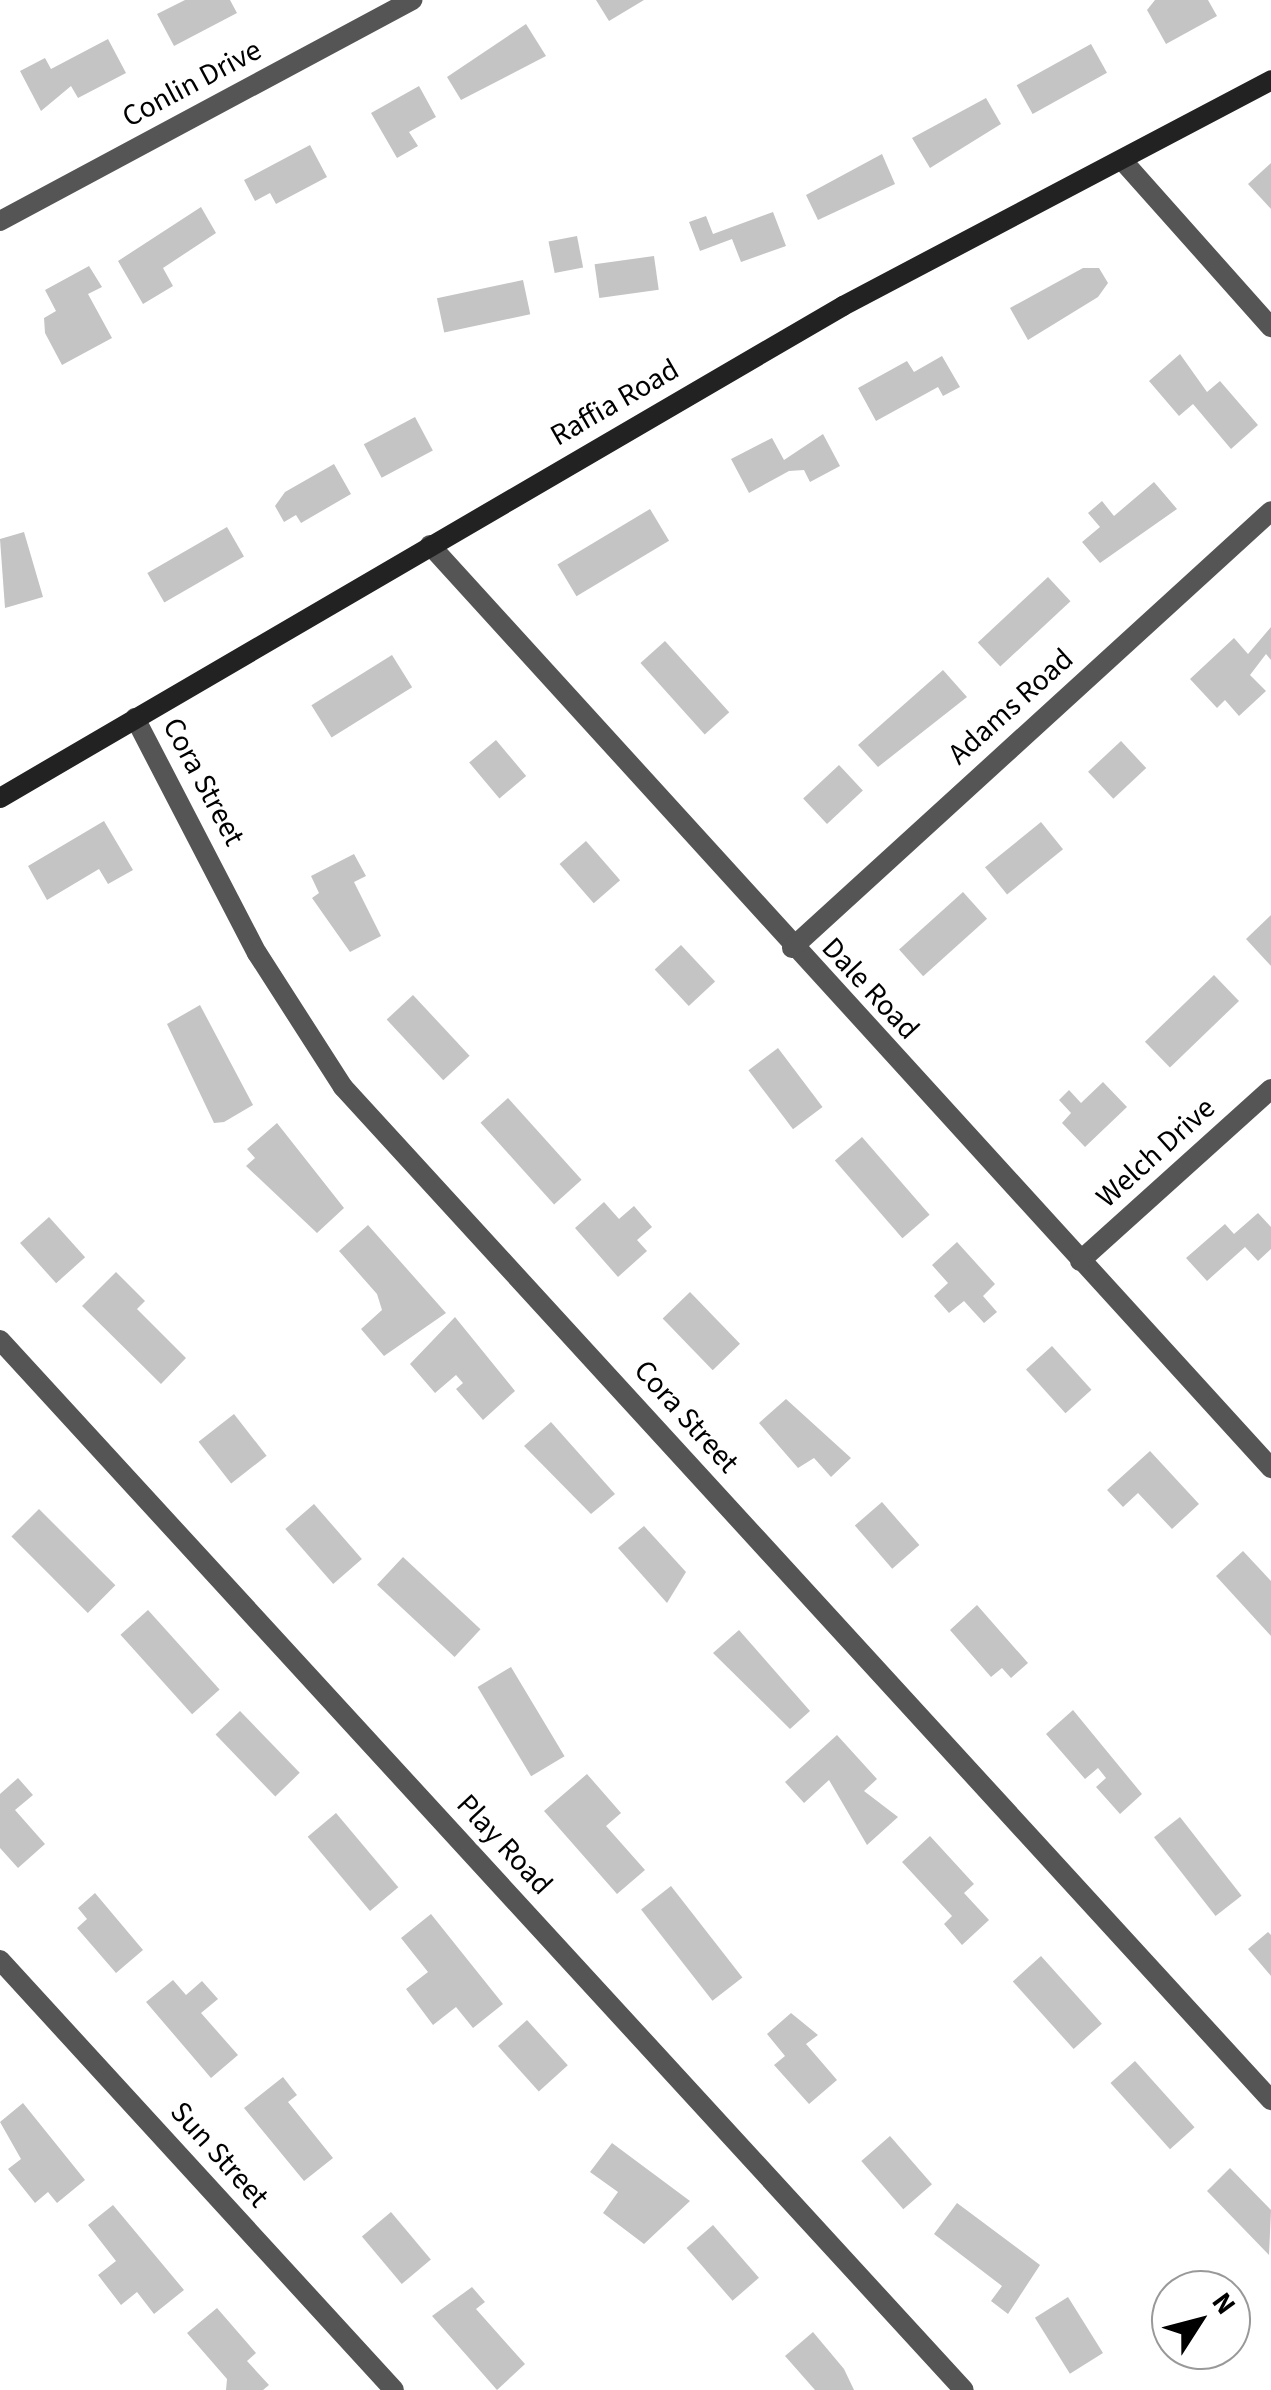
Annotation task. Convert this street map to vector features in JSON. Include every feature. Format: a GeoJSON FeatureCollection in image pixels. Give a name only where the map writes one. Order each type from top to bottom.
{"type":"FeatureCollection","features":[{"type":"Feature","properties":{"kind":"main road","name":"Raffia Road"},"geometry":{"type":"LineString","coordinates":[[0,798],[843,306],[1271,80]]}},
{"type":"Feature","properties":{"kind":"street","name":"Conlin Drive"},"geometry":{"type":"LineString","coordinates":[[0,222],[412,0]]}},
{"type":"Feature","properties":{"kind":"street"},"geometry":{"type":"LineString","coordinates":[[1122,160],[1271,327]]}},
{"type":"Feature","properties":{"kind":"street","name":"Adams Road"},"geometry":{"type":"LineString","coordinates":[[792,948],[1271,511]]}},
{"type":"Feature","properties":{"kind":"street","name":"Dale Road"},"geometry":{"type":"LineString","coordinates":[[430,545],[792,948],[1271,1468]]}},
{"type":"Feature","properties":{"kind":"street","name":"Cora Street"},"geometry":{"type":"LineString","coordinates":[[135,718],[257,954],[343,1087],[1271,2100]]}},
{"type":"Feature","properties":{"kind":"street","name":"Welch Drive"},"geometry":{"type":"LineString","coordinates":[[1080,1261],[1271,1090]]}},
{"type":"Feature","properties":{"kind":"street","name":"Play Road"},"geometry":{"type":"LineString","coordinates":[[0,1340],[964,2390]]}},
{"type":"Feature","properties":{"kind":"street","name":"Sun Street"},"geometry":{"type":"LineString","coordinates":[[0,1960],[394,2390]]}},
{"type":"Feature","properties":{"kind":"building"},"geometry":{"type":"Polygon","coordinates":[[[185,0],[230,0],[237,13],[174,46],[157,14],[185,0]]]}},
{"type":"Feature","properties":{"kind":"building"},"geometry":{"type":"Polygon","coordinates":[[[596,0],[644,0],[609,21],[596,0]]]}},
{"type":"Feature","properties":{"kind":"building"},"geometry":{"type":"Polygon","coordinates":[[[1155,0],[1208,0],[1217,16],[1166,44],[1147,10],[1155,0]]]}},
{"type":"Feature","properties":{"kind":"building"},"geometry":{"type":"Polygon","coordinates":[[[526,24],[546,56],[461,100],[447,77],[526,24]]]}},
{"type":"Feature","properties":{"kind":"building"},"geometry":{"type":"Polygon","coordinates":[[[108,39],[126,73],[78,98],[71,86],[41,111],[20,71],[45,58],[51,69],[108,39]]]}},
{"type":"Feature","properties":{"kind":"building"},"geometry":{"type":"Polygon","coordinates":[[[1091,44],[1107,73],[1033,114],[1017,85],[1091,44]]]}},
{"type":"Feature","properties":{"kind":"building"},"geometry":{"type":"Polygon","coordinates":[[[419,86],[436,117],[409,132],[418,146],[397,158],[371,113],[419,86]]]}},
{"type":"Feature","properties":{"kind":"building"},"geometry":{"type":"Polygon","coordinates":[[[986,98],[1001,124],[930,168],[912,138],[986,98]]]}},
{"type":"Feature","properties":{"kind":"building"},"geometry":{"type":"Polygon","coordinates":[[[310,145],[327,177],[276,204],[270,193],[255,201],[244,180],[310,145]]]}},
{"type":"Feature","properties":{"kind":"building"},"geometry":{"type":"Polygon","coordinates":[[[882,154],[895,184],[818,220],[806,195],[882,154]]]}},
{"type":"Feature","properties":{"kind":"building"},"geometry":{"type":"Polygon","coordinates":[[[1271,163],[1271,209],[1248,184],[1271,163]]]}},
{"type":"Feature","properties":{"kind":"building"},"geometry":{"type":"Polygon","coordinates":[[[201,207],[216,233],[163,268],[173,286],[143,304],[118,261],[201,207]]]}},
{"type":"Feature","properties":{"kind":"building"},"geometry":{"type":"Polygon","coordinates":[[[773,212],[786,246],[741,262],[732,239],[700,251],[689,222],[706,216],[713,234],[773,212]]]}},
{"type":"Feature","properties":{"kind":"building"},"geometry":{"type":"Polygon","coordinates":[[[577,236],[583,267],[555,273],[549,242],[577,236]]]}},
{"type":"Feature","properties":{"kind":"building"},"geometry":{"type":"Polygon","coordinates":[[[654,256],[659,290],[599,298],[595,264],[654,256]]]}},
{"type":"Feature","properties":{"kind":"building"},"geometry":{"type":"Polygon","coordinates":[[[89,266],[102,287],[88,294],[112,338],[62,365],[45,333],[44,318],[56,311],[45,290],[89,266]]]}},
{"type":"Feature","properties":{"kind":"building"},"geometry":{"type":"Polygon","coordinates":[[[1083,268],[1099,268],[1108,283],[1098,297],[1028,340],[1010,308],[1083,268]]]}},
{"type":"Feature","properties":{"kind":"building"},"geometry":{"type":"Polygon","coordinates":[[[523,280],[530,314],[444,333],[437,298],[523,280]]]}},
{"type":"Feature","properties":{"kind":"building"},"geometry":{"type":"Polygon","coordinates":[[[1180,354],[1207,392],[1220,381],[1258,425],[1231,449],[1193,404],[1179,416],[1149,381],[1180,354]]]}},
{"type":"Feature","properties":{"kind":"building"},"geometry":{"type":"Polygon","coordinates":[[[942,356],[960,387],[943,396],[938,387],[876,421],[858,388],[907,361],[914,372],[942,356]]]}},
{"type":"Feature","properties":{"kind":"building"},"geometry":{"type":"Polygon","coordinates":[[[415,417],[433,451],[382,478],[364,444],[415,417]]]}},
{"type":"Feature","properties":{"kind":"building"},"geometry":{"type":"Polygon","coordinates":[[[823,434],[840,466],[810,482],[804,470],[789,471],[749,493],[731,459],[772,438],[784,460],[823,434]]]}},
{"type":"Feature","properties":{"kind":"building"},"geometry":{"type":"Polygon","coordinates":[[[334,464],[351,494],[301,523],[296,515],[284,522],[275,506],[285,492],[334,464]]]}},
{"type":"Feature","properties":{"kind":"building"},"geometry":{"type":"Polygon","coordinates":[[[1154,482],[1177,509],[1100,563],[1082,542],[1100,527],[1088,513],[1102,501],[1114,516],[1154,482]]]}},
{"type":"Feature","properties":{"kind":"building"},"geometry":{"type":"Polygon","coordinates":[[[650,509],[669,541],[576,596],[557,565],[650,509]]]}},
{"type":"Feature","properties":{"kind":"building"},"geometry":{"type":"Polygon","coordinates":[[[227,527],[244,556],[164,602],[147,573],[227,527]]]}},
{"type":"Feature","properties":{"kind":"building"},"geometry":{"type":"Polygon","coordinates":[[[24,532],[43,597],[5,608],[0,539],[24,532]]]}},
{"type":"Feature","properties":{"kind":"building"},"geometry":{"type":"Polygon","coordinates":[[[1048,577],[1071,601],[1000,667],[978,642],[1048,577]]]}},
{"type":"Feature","properties":{"kind":"building"},"geometry":{"type":"Polygon","coordinates":[[[1271,627],[1271,660],[1266,654],[1250,675],[1266,691],[1239,716],[1225,700],[1217,708],[1190,679],[1234,638],[1248,654],[1271,627]]]}},
{"type":"Feature","properties":{"kind":"building"},"geometry":{"type":"Polygon","coordinates":[[[665,641],[729,712],[705,734],[640,663],[665,641]]]}},
{"type":"Feature","properties":{"kind":"building"},"geometry":{"type":"Polygon","coordinates":[[[392,655],[412,687],[332,738],[311,705],[392,655]]]}},
{"type":"Feature","properties":{"kind":"building"},"geometry":{"type":"Polygon","coordinates":[[[943,670],[967,697],[878,767],[858,745],[943,670]]]}},
{"type":"Feature","properties":{"kind":"building"},"geometry":{"type":"Polygon","coordinates":[[[496,740],[526,776],[499,799],[469,762],[496,740]]]}},
{"type":"Feature","properties":{"kind":"building"},"geometry":{"type":"Polygon","coordinates":[[[1121,741],[1146,768],[1113,799],[1088,772],[1121,741]]]}},
{"type":"Feature","properties":{"kind":"building"},"geometry":{"type":"Polygon","coordinates":[[[839,765],[863,791],[827,824],[803,798],[839,765]]]}},
{"type":"Feature","properties":{"kind":"building"},"geometry":{"type":"Polygon","coordinates":[[[104,821],[133,870],[108,884],[99,869],[47,900],[28,866],[104,821]]]}},
{"type":"Feature","properties":{"kind":"building"},"geometry":{"type":"Polygon","coordinates":[[[1041,822],[1063,849],[1007,895],[985,867],[1041,822]]]}},
{"type":"Feature","properties":{"kind":"building"},"geometry":{"type":"Polygon","coordinates":[[[586,841],[620,880],[594,903],[560,864],[586,841]]]}},
{"type":"Feature","properties":{"kind":"building"},"geometry":{"type":"Polygon","coordinates":[[[354,854],[366,876],[354,882],[381,936],[350,952],[312,898],[319,893],[311,876],[354,854]]]}},
{"type":"Feature","properties":{"kind":"building"},"geometry":{"type":"Polygon","coordinates":[[[963,892],[987,919],[923,976],[899,950],[963,892]]]}},
{"type":"Feature","properties":{"kind":"building"},"geometry":{"type":"Polygon","coordinates":[[[1271,915],[1271,966],[1246,939],[1271,915]]]}},
{"type":"Feature","properties":{"kind":"building"},"geometry":{"type":"Polygon","coordinates":[[[681,945],[715,982],[689,1006],[655,970],[681,945]]]}},
{"type":"Feature","properties":{"kind":"building"},"geometry":{"type":"Polygon","coordinates":[[[1214,975],[1239,1001],[1170,1068],[1145,1042],[1214,975]]]}},
{"type":"Feature","properties":{"kind":"building"},"geometry":{"type":"Polygon","coordinates":[[[413,995],[470,1056],[443,1080],[387,1020],[413,995]]]}},
{"type":"Feature","properties":{"kind":"building"},"geometry":{"type":"Polygon","coordinates":[[[200,1005],[253,1105],[224,1122],[214,1123],[167,1024],[200,1005]]]}},
{"type":"Feature","properties":{"kind":"building"},"geometry":{"type":"Polygon","coordinates":[[[778,1048],[823,1107],[793,1129],[748,1070],[778,1048]]]}},
{"type":"Feature","properties":{"kind":"building"},"geometry":{"type":"Polygon","coordinates":[[[1103,1082],[1127,1107],[1085,1147],[1062,1123],[1071,1113],[1059,1100],[1069,1090],[1081,1103],[1103,1082]]]}},
{"type":"Feature","properties":{"kind":"building"},"geometry":{"type":"Polygon","coordinates":[[[508,1098],[582,1180],[554,1205],[481,1123],[508,1098]]]}},
{"type":"Feature","properties":{"kind":"building"},"geometry":{"type":"Polygon","coordinates":[[[277,1123],[344,1208],[317,1233],[246,1166],[255,1158],[247,1149],[277,1123]]]}},
{"type":"Feature","properties":{"kind":"building"},"geometry":{"type":"Polygon","coordinates":[[[862,1137],[930,1215],[902,1238],[835,1161],[862,1137]]]}},
{"type":"Feature","properties":{"kind":"building"},"geometry":{"type":"Polygon","coordinates":[[[604,1202],[619,1219],[634,1206],[652,1227],[637,1240],[647,1251],[618,1277],[575,1228],[604,1202]]]}},
{"type":"Feature","properties":{"kind":"building"},"geometry":{"type":"Polygon","coordinates":[[[1258,1213],[1271,1227],[1271,1249],[1258,1261],[1245,1247],[1207,1281],[1186,1258],[1225,1224],[1234,1234],[1258,1213]]]}},
{"type":"Feature","properties":{"kind":"building"},"geometry":{"type":"Polygon","coordinates":[[[49,1217],[85,1257],[56,1283],[20,1243],[49,1217]]]}},
{"type":"Feature","properties":{"kind":"building"},"geometry":{"type":"Polygon","coordinates":[[[368,1225],[446,1313],[384,1356],[361,1329],[382,1310],[377,1294],[339,1251],[368,1225]]]}},
{"type":"Feature","properties":{"kind":"building"},"geometry":{"type":"Polygon","coordinates":[[[957,1242],[995,1284],[983,1296],[997,1312],[984,1323],[964,1301],[949,1313],[934,1296],[948,1283],[932,1265],[957,1242]]]}},
{"type":"Feature","properties":{"kind":"building"},"geometry":{"type":"Polygon","coordinates":[[[116,1272],[145,1301],[137,1309],[186,1358],[161,1384],[82,1306],[116,1272]]]}},
{"type":"Feature","properties":{"kind":"building"},"geometry":{"type":"Polygon","coordinates":[[[690,1292],[740,1344],[713,1370],[663,1318],[690,1292]]]}},
{"type":"Feature","properties":{"kind":"building"},"geometry":{"type":"Polygon","coordinates":[[[455,1317],[515,1391],[483,1420],[456,1389],[463,1383],[456,1375],[435,1393],[410,1364],[455,1317]]]}},
{"type":"Feature","properties":{"kind":"building"},"geometry":{"type":"Polygon","coordinates":[[[1052,1346],[1091,1390],[1065,1413],[1026,1369],[1052,1346]]]}},
{"type":"Feature","properties":{"kind":"building"},"geometry":{"type":"Polygon","coordinates":[[[786,1399],[851,1458],[831,1477],[814,1458],[798,1468],[759,1423],[786,1399]]]}},
{"type":"Feature","properties":{"kind":"building"},"geometry":{"type":"Polygon","coordinates":[[[234,1414],[267,1456],[231,1483],[199,1442],[234,1414]]]}},
{"type":"Feature","properties":{"kind":"building"},"geometry":{"type":"Polygon","coordinates":[[[551,1422],[615,1494],[591,1514],[524,1446],[551,1422]]]}},
{"type":"Feature","properties":{"kind":"building"},"geometry":{"type":"Polygon","coordinates":[[[1150,1451],[1199,1504],[1172,1529],[1138,1493],[1123,1507],[1107,1490],[1150,1451]]]}},
{"type":"Feature","properties":{"kind":"building"},"geometry":{"type":"Polygon","coordinates":[[[882,1502],[919,1545],[892,1569],[855,1526],[882,1502]]]}},
{"type":"Feature","properties":{"kind":"building"},"geometry":{"type":"Polygon","coordinates":[[[314,1504],[362,1559],[333,1584],[285,1529],[314,1504]]]}},
{"type":"Feature","properties":{"kind":"building"},"geometry":{"type":"Polygon","coordinates":[[[39,1509],[115,1585],[88,1613],[11,1537],[39,1509]]]}},
{"type":"Feature","properties":{"kind":"building"},"geometry":{"type":"Polygon","coordinates":[[[644,1526],[686,1572],[667,1603],[618,1548],[644,1526]]]}},
{"type":"Feature","properties":{"kind":"building"},"geometry":{"type":"Polygon","coordinates":[[[1243,1551],[1271,1581],[1271,1636],[1216,1576],[1243,1551]]]}},
{"type":"Feature","properties":{"kind":"building"},"geometry":{"type":"Polygon","coordinates":[[[403,1557],[481,1629],[455,1657],[377,1585],[403,1557]]]}},
{"type":"Feature","properties":{"kind":"building"},"geometry":{"type":"Polygon","coordinates":[[[977,1605],[1028,1663],[1011,1678],[1002,1668],[991,1677],[950,1630],[977,1605]]]}},
{"type":"Feature","properties":{"kind":"building"},"geometry":{"type":"Polygon","coordinates":[[[148,1610],[220,1690],[192,1714],[121,1635],[148,1610]]]}},
{"type":"Feature","properties":{"kind":"building"},"geometry":{"type":"Polygon","coordinates":[[[739,1630],[810,1711],[790,1729],[713,1653],[739,1630]]]}},
{"type":"Feature","properties":{"kind":"building"},"geometry":{"type":"Polygon","coordinates":[[[511,1667],[565,1756],[531,1776],[478,1687],[511,1667]]]}},
{"type":"Feature","properties":{"kind":"building"},"geometry":{"type":"Polygon","coordinates":[[[1073,1710],[1142,1794],[1120,1814],[1096,1787],[1106,1778],[1098,1768],[1085,1779],[1046,1734],[1073,1710]]]}},
{"type":"Feature","properties":{"kind":"building"},"geometry":{"type":"Polygon","coordinates":[[[240,1711],[300,1773],[275,1796],[216,1735],[240,1711]]]}},
{"type":"Feature","properties":{"kind":"building"},"geometry":{"type":"Polygon","coordinates":[[[837,1735],[877,1779],[864,1791],[898,1817],[867,1845],[829,1780],[804,1803],[785,1782],[837,1735]]]}},
{"type":"Feature","properties":{"kind":"building"},"geometry":{"type":"Polygon","coordinates":[[[587,1774],[621,1813],[606,1826],[645,1870],[617,1894],[544,1811],[587,1774]]]}},
{"type":"Feature","properties":{"kind":"building"},"geometry":{"type":"Polygon","coordinates":[[[18,1778],[33,1795],[15,1810],[45,1844],[18,1868],[0,1848],[0,1794],[18,1778]]]}},
{"type":"Feature","properties":{"kind":"building"},"geometry":{"type":"Polygon","coordinates":[[[336,1813],[398,1887],[370,1911],[308,1837],[336,1813]]]}},
{"type":"Feature","properties":{"kind":"building"},"geometry":{"type":"Polygon","coordinates":[[[1180,1817],[1242,1896],[1216,1916],[1154,1837],[1180,1817]]]}},
{"type":"Feature","properties":{"kind":"building"},"geometry":{"type":"Polygon","coordinates":[[[930,1836],[974,1884],[964,1893],[989,1920],[962,1945],[944,1924],[952,1916],[902,1862],[930,1836]]]}},
{"type":"Feature","properties":{"kind":"building"},"geometry":{"type":"Polygon","coordinates":[[[671,1886],[742,1977],[712,2001],[641,1909],[671,1886]]]}},
{"type":"Feature","properties":{"kind":"building"},"geometry":{"type":"Polygon","coordinates":[[[95,1893],[143,1950],[116,1973],[77,1928],[87,1919],[78,1908],[95,1893]]]}},
{"type":"Feature","properties":{"kind":"building"},"geometry":{"type":"Polygon","coordinates":[[[431,1914],[503,2004],[473,2028],[456,2007],[433,2025],[406,1989],[428,1972],[401,1938],[431,1914]]]}},
{"type":"Feature","properties":{"kind":"building"},"geometry":{"type":"Polygon","coordinates":[[[1268,1932],[1271,1935],[1271,1976],[1248,1949],[1268,1932]]]}},
{"type":"Feature","properties":{"kind":"building"},"geometry":{"type":"Polygon","coordinates":[[[1041,1956],[1102,2024],[1074,2049],[1013,1981],[1041,1956]]]}},
{"type":"Feature","properties":{"kind":"building"},"geometry":{"type":"Polygon","coordinates":[[[173,1980],[186,1995],[202,1981],[218,1999],[201,2013],[238,2055],[211,2078],[146,2002],[173,1980]]]}},
{"type":"Feature","properties":{"kind":"building"},"geometry":{"type":"Polygon","coordinates":[[[791,2013],[818,2035],[806,2044],[837,2080],[809,2104],[774,2065],[785,2056],[767,2034],[791,2013]]]}},
{"type":"Feature","properties":{"kind":"building"},"geometry":{"type":"Polygon","coordinates":[[[527,2020],[568,2065],[539,2091],[498,2046],[527,2020]]]}},
{"type":"Feature","properties":{"kind":"building"},"geometry":{"type":"Polygon","coordinates":[[[1135,2061],[1195,2127],[1170,2149],[1110,2083],[1135,2061]]]}},
{"type":"Feature","properties":{"kind":"building"},"geometry":{"type":"Polygon","coordinates":[[[283,2077],[297,2095],[288,2102],[333,2158],[304,2181],[244,2108],[283,2077]]]}},
{"type":"Feature","properties":{"kind":"building"},"geometry":{"type":"Polygon","coordinates":[[[23,2103],[85,2180],[57,2203],[48,2192],[35,2203],[8,2169],[21,2159],[0,2122],[23,2103]]]}},
{"type":"Feature","properties":{"kind":"building"},"geometry":{"type":"Polygon","coordinates":[[[890,2136],[932,2184],[903,2209],[861,2161],[890,2136]]]}},
{"type":"Feature","properties":{"kind":"building"},"geometry":{"type":"Polygon","coordinates":[[[612,2143],[690,2201],[644,2244],[603,2213],[618,2192],[590,2172],[612,2143]]]}},
{"type":"Feature","properties":{"kind":"building"},"geometry":{"type":"Polygon","coordinates":[[[1230,2168],[1271,2210],[1269,2255],[1207,2191],[1230,2168]]]}},
{"type":"Feature","properties":{"kind":"building"},"geometry":{"type":"Polygon","coordinates":[[[957,2203],[1040,2265],[1008,2314],[991,2301],[1002,2286],[934,2234],[957,2203]]]}},
{"type":"Feature","properties":{"kind":"building"},"geometry":{"type":"Polygon","coordinates":[[[113,2205],[184,2290],[154,2314],[137,2292],[121,2305],[98,2275],[116,2261],[88,2225],[113,2205]]]}},
{"type":"Feature","properties":{"kind":"building"},"geometry":{"type":"Polygon","coordinates":[[[391,2212],[431,2259],[402,2284],[362,2236],[391,2212]]]}},
{"type":"Feature","properties":{"kind":"building"},"geometry":{"type":"Polygon","coordinates":[[[713,2225],[759,2278],[733,2301],[687,2248],[713,2225]]]}},
{"type":"Feature","properties":{"kind":"building"},"geometry":{"type":"Polygon","coordinates":[[[472,2287],[485,2302],[476,2309],[525,2364],[497,2390],[432,2316],[472,2287]]]}},
{"type":"Feature","properties":{"kind":"building"},"geometry":{"type":"Polygon","coordinates":[[[1068,2297],[1103,2353],[1070,2374],[1035,2318],[1068,2297]]]}},
{"type":"Feature","properties":{"kind":"building"},"geometry":{"type":"Polygon","coordinates":[[[217,2308],[256,2353],[247,2361],[269,2385],[263,2390],[226,2390],[227,2379],[187,2333],[217,2308]]]}},
{"type":"Feature","properties":{"kind":"building"},"geometry":{"type":"Polygon","coordinates":[[[813,2332],[844,2369],[854,2390],[815,2390],[785,2356],[813,2332]]]}}]}
